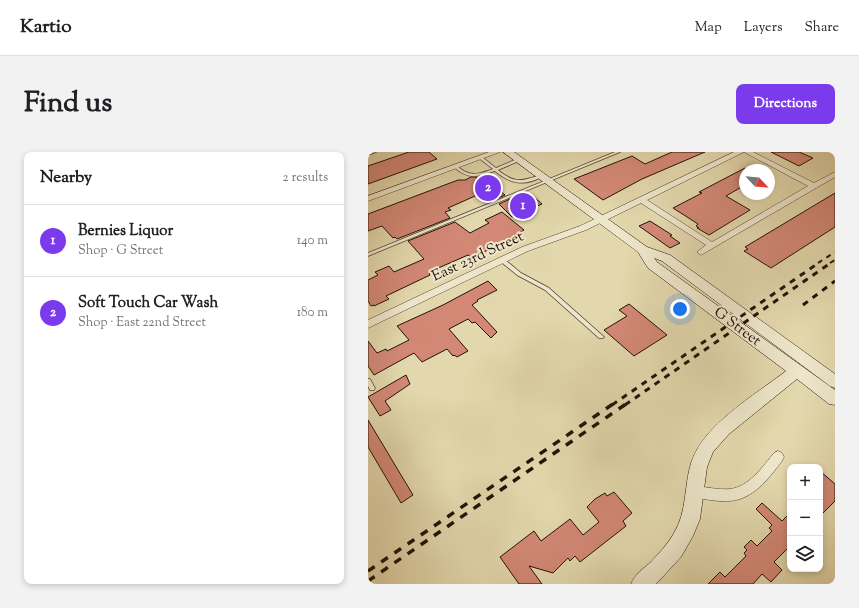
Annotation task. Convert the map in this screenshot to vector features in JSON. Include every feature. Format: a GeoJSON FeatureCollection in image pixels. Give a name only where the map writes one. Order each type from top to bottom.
{"type":"FeatureCollection","features":[{"type":"Feature","properties":{"kind":"main road","name":"G Street"},"geometry":{"type":"LineString","coordinates":[[508,152],[643,250],[666,258],[835,382]]}},
{"type":"Feature","properties":{"kind":"main road","name":"G Street"},"geometry":{"type":"LineString","coordinates":[[643,250],[652,265],[835,399]]}},
{"type":"Feature","properties":{"kind":"main road"},"geometry":{"type":"LineString","coordinates":[[642,584],[667,559],[684,535],[692,515],[696,474],[700,461],[709,444],[722,430],[796,371]]}},
{"type":"Feature","properties":{"kind":"street"},"geometry":{"type":"LineString","coordinates":[[368,199],[496,152]]}},
{"type":"Feature","properties":{"kind":"street","name":"East 23rd Street"},"geometry":{"type":"LineString","coordinates":[[368,324],[525,249],[572,233],[740,152]]}},
{"type":"Feature","properties":{"kind":"street"},"geometry":{"type":"LineString","coordinates":[[748,152],[813,186]]}},
{"type":"Feature","properties":{"kind":"street"},"geometry":{"type":"LineString","coordinates":[[701,252],[835,174]]}},
{"type":"Feature","properties":{"kind":"street"},"geometry":{"type":"LineString","coordinates":[[641,200],[711,245]]}},
{"type":"Feature","properties":{"kind":"street"},"geometry":{"type":"LineString","coordinates":[[695,492],[724,495],[738,493],[745,490],[766,472],[778,457]]}},
{"type":"Feature","properties":{"kind":"lane"},"geometry":{"type":"LineString","coordinates":[[368,154],[374,152]]}},
{"type":"Feature","properties":{"kind":"lane"},"geometry":{"type":"LineString","coordinates":[[368,255],[524,191],[545,179],[618,152]]}},
{"type":"Feature","properties":{"kind":"lane"},"geometry":{"type":"LineString","coordinates":[[481,158],[509,180],[524,182],[545,179]]}},
{"type":"Feature","properties":{"kind":"lane"},"geometry":{"type":"LineString","coordinates":[[456,167],[466,174],[477,175],[518,160]]}},
{"type":"Feature","properties":{"kind":"lane"},"geometry":{"type":"LineString","coordinates":[[516,182],[524,191]]}},
{"type":"Feature","properties":{"kind":"lane"},"geometry":{"type":"LineString","coordinates":[[502,260],[518,274],[548,289],[601,337]]}},
{"type":"Feature","properties":{"kind":"lane"},"geometry":{"type":"LineString","coordinates":[[368,381],[372,388]]}},
{"type":"Feature","properties":{"kind":"building"},"geometry":{"type":"Polygon","coordinates":[[[409,152],[429,152],[437,159],[368,184],[368,166],[409,152]]]}},
{"type":"Feature","properties":{"kind":"building"},"geometry":{"type":"Polygon","coordinates":[[[672,152],[705,152],[642,179],[603,200],[574,179],[632,156],[645,164],[672,152]]]}},
{"type":"Feature","properties":{"kind":"building"},"geometry":{"type":"Polygon","coordinates":[[[771,152],[799,152],[813,158],[799,166],[771,152]]]}},
{"type":"Feature","properties":{"kind":"building"},"geometry":{"type":"Polygon","coordinates":[[[739,171],[739,188],[726,196],[750,210],[709,235],[697,228],[699,228],[696,226],[698,224],[673,208],[702,193],[699,192],[739,171]]]}},
{"type":"Feature","properties":{"kind":"building"},"geometry":{"type":"Polygon","coordinates":[[[471,177],[476,177],[480,181],[485,179],[505,195],[494,200],[484,192],[448,208],[451,210],[445,212],[450,218],[397,239],[395,237],[393,238],[382,226],[368,231],[368,214],[458,180],[465,180],[471,177]]]}},
{"type":"Feature","properties":{"kind":"building"},"geometry":{"type":"Polygon","coordinates":[[[835,193],[835,227],[771,268],[744,251],[748,249],[745,247],[835,193]]]}},
{"type":"Feature","properties":{"kind":"building"},"geometry":{"type":"Polygon","coordinates":[[[533,196],[542,204],[512,217],[499,204],[510,199],[516,204],[533,196]]]}},
{"type":"Feature","properties":{"kind":"building"},"geometry":{"type":"Polygon","coordinates":[[[502,212],[524,230],[519,233],[520,234],[472,258],[468,255],[436,269],[429,274],[430,275],[386,296],[389,299],[371,306],[368,301],[368,280],[378,275],[375,272],[389,266],[394,272],[424,259],[408,241],[455,222],[470,233],[489,223],[485,220],[502,212]]]}},
{"type":"Feature","properties":{"kind":"building"},"geometry":{"type":"Polygon","coordinates":[[[650,221],[672,235],[670,236],[680,243],[670,248],[639,226],[650,221]]]}},
{"type":"Feature","properties":{"kind":"building"},"geometry":{"type":"Polygon","coordinates":[[[488,281],[497,290],[477,300],[478,301],[472,305],[497,332],[491,338],[475,322],[472,323],[468,319],[449,329],[468,351],[457,357],[454,355],[453,356],[447,349],[422,362],[414,353],[374,375],[368,366],[368,341],[377,353],[386,349],[387,351],[409,340],[397,326],[443,305],[488,281]]]}},
{"type":"Feature","properties":{"kind":"building"},"geometry":{"type":"Polygon","coordinates":[[[629,304],[667,335],[634,356],[604,330],[627,316],[619,310],[629,304]]]}},
{"type":"Feature","properties":{"kind":"building"},"geometry":{"type":"Polygon","coordinates":[[[406,375],[410,384],[385,401],[391,410],[380,416],[368,397],[406,375]]]}},
{"type":"Feature","properties":{"kind":"building"},"geometry":{"type":"Polygon","coordinates":[[[368,420],[413,495],[401,503],[368,447],[368,420]]]}},
{"type":"Feature","properties":{"kind":"building"},"geometry":{"type":"Polygon","coordinates":[[[823,474],[835,484],[835,501],[823,513],[823,474]]]}},
{"type":"Feature","properties":{"kind":"building"},"geometry":{"type":"Polygon","coordinates":[[[614,492],[632,513],[623,521],[626,526],[580,562],[575,556],[570,561],[568,558],[553,573],[529,566],[542,584],[519,584],[500,557],[534,531],[541,541],[570,519],[583,535],[599,522],[587,507],[595,499],[605,493],[607,496],[614,492]]]}},
{"type":"Feature","properties":{"kind":"building"},"geometry":{"type":"Polygon","coordinates":[[[762,503],[782,521],[787,516],[787,549],[774,562],[782,570],[771,582],[762,574],[753,584],[708,584],[720,572],[725,577],[746,556],[744,553],[747,550],[744,547],[751,540],[757,546],[772,531],[769,528],[772,525],[756,509],[762,503]]]}},
{"type":"Feature","properties":{"kind":"railway"},"geometry":{"type":"LineString","coordinates":[[818,263],[835,252]]}},
{"type":"Feature","properties":{"kind":"railway"},"geometry":{"type":"LineString","coordinates":[[830,263],[835,260]]}},
{"type":"Feature","properties":{"kind":"railway"},"geometry":{"type":"LineString","coordinates":[[612,405],[820,262]]}},
{"type":"Feature","properties":{"kind":"railway"},"geometry":{"type":"LineString","coordinates":[[625,405],[832,262]]}},
{"type":"Feature","properties":{"kind":"railway"},"geometry":{"type":"LineString","coordinates":[[803,305],[835,281]]}},
{"type":"Feature","properties":{"kind":"railway"},"geometry":{"type":"LineString","coordinates":[[368,571],[613,404]]}},
{"type":"Feature","properties":{"kind":"railway"},"geometry":{"type":"LineString","coordinates":[[368,581],[626,404]]}},
{"type":"Feature","properties":{"kind":"place","name":"Soft Touch Car Wash"},"geometry":{"type":"Point","coordinates":[488,188]}},
{"type":"Feature","properties":{"kind":"place","name":"Bernies Liquor"},"geometry":{"type":"Point","coordinates":[523,206]}}]}
